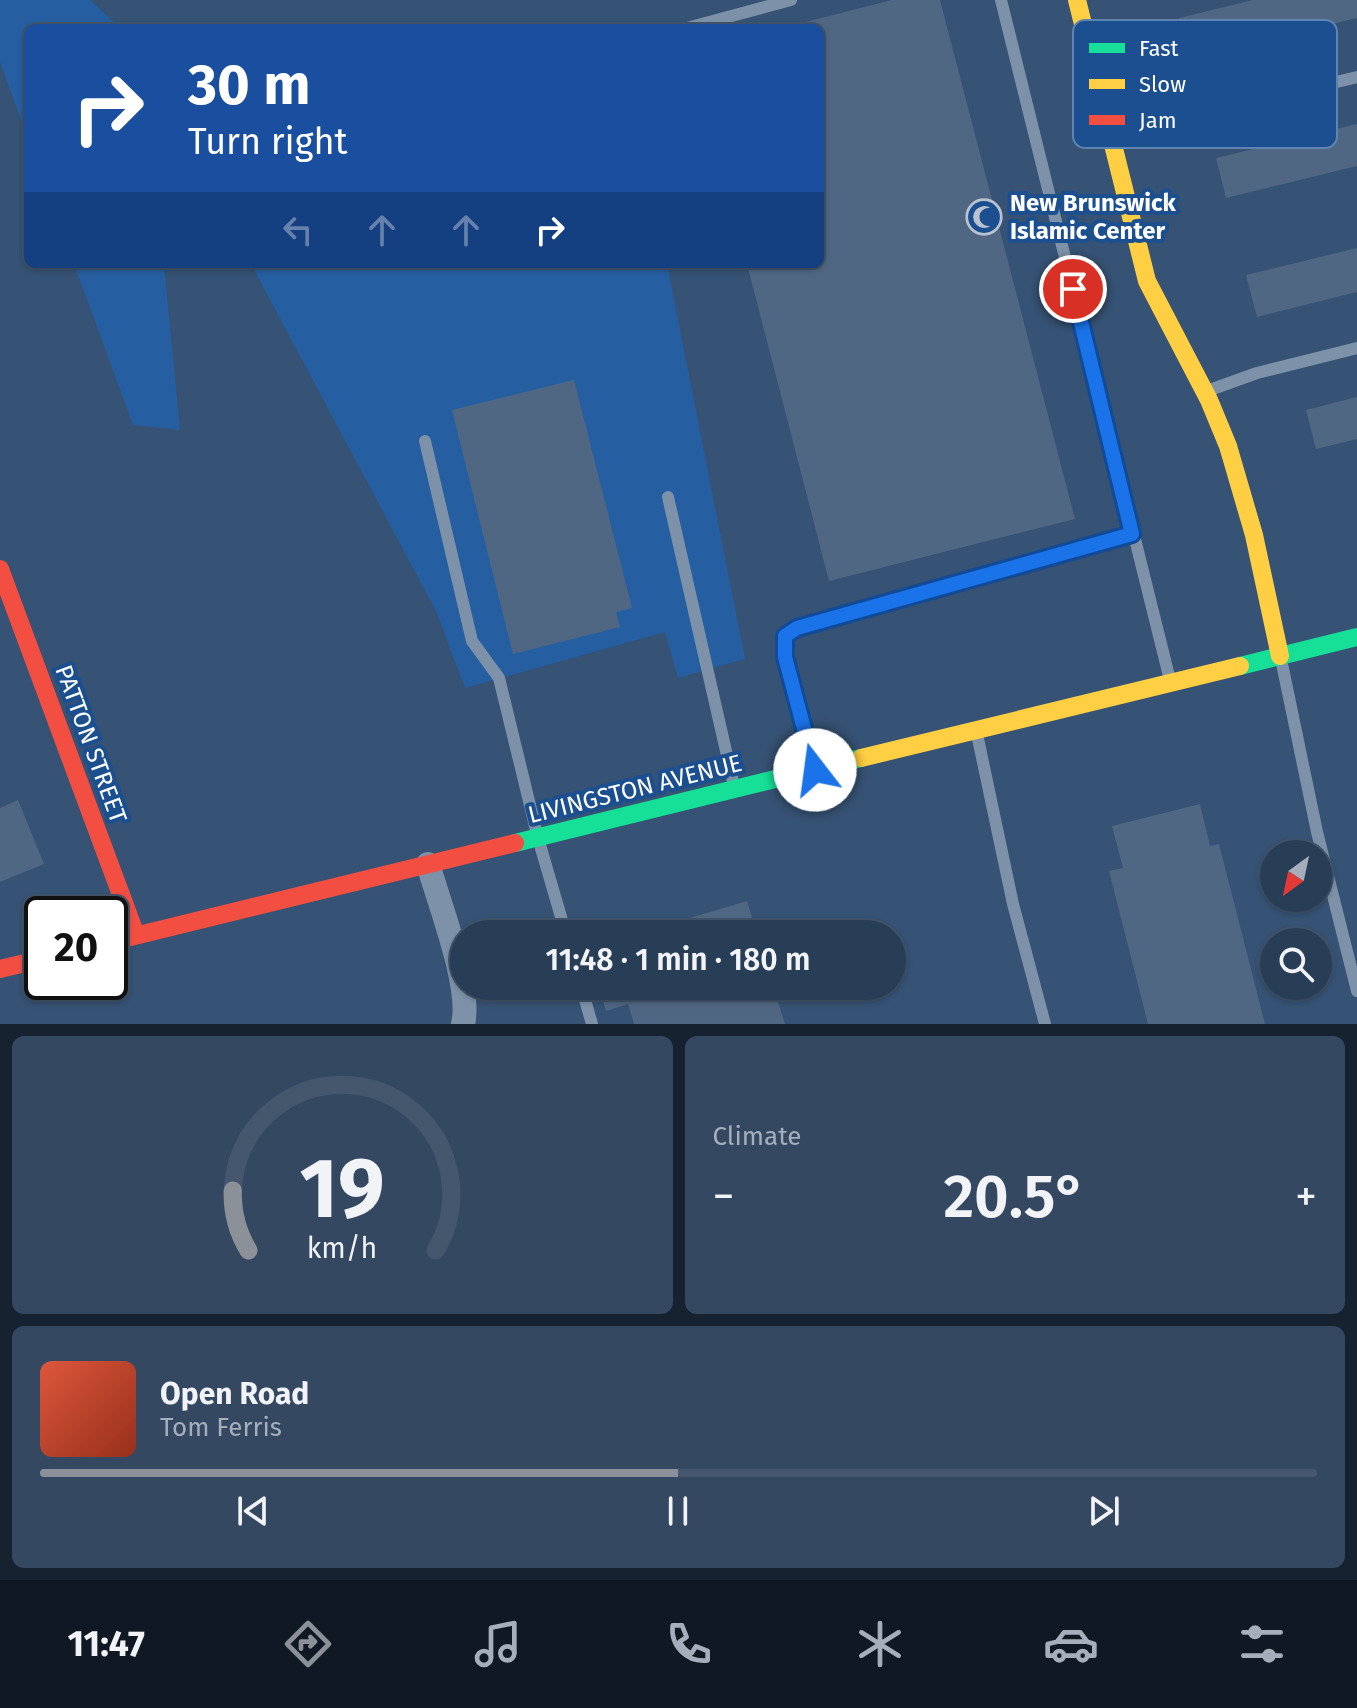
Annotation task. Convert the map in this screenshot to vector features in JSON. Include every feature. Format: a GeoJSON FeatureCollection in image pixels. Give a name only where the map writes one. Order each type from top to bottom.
{"type":"FeatureCollection","features":[{"type":"Feature","properties":{"kind":"main road"},"geometry":{"type":"LineString","coordinates":[[1077,0],[1082,20]]}},
{"type":"Feature","properties":{"kind":"main road"},"geometry":{"type":"LineString","coordinates":[[1113,148],[1156,305],[1218,418],[1241,486],[1280,656]]}},
{"type":"Feature","properties":{"kind":"main road","name":"PATTON STREET"},"geometry":{"type":"LineString","coordinates":[[0,569],[136,935]]}},
{"type":"Feature","properties":{"kind":"main road","name":"LIVINGSTON AVENUE"},"geometry":{"type":"LineString","coordinates":[[128,937],[1357,637]]}},
{"type":"Feature","properties":{"kind":"main road"},"geometry":{"type":"LineString","coordinates":[[0,969],[24,963]]}},
{"type":"Feature","properties":{"kind":"street"},"geometry":{"type":"LineString","coordinates":[[428,864],[459,972],[465,1014],[463,1024]]}},
{"type":"Feature","properties":{"kind":"lane"},"geometry":{"type":"LineString","coordinates":[[702,24],[791,0]]}},
{"type":"Feature","properties":{"kind":"lane"},"geometry":{"type":"LineString","coordinates":[[1001,0],[1171,683]]}},
{"type":"Feature","properties":{"kind":"lane"},"geometry":{"type":"LineString","coordinates":[[1337,82],[1357,77]]}},
{"type":"Feature","properties":{"kind":"lane"},"geometry":{"type":"LineString","coordinates":[[1204,392],[1257,373],[1357,348]]}},
{"type":"Feature","properties":{"kind":"lane"},"geometry":{"type":"LineString","coordinates":[[425,441],[472,641],[499,678],[538,838],[562,920]]}},
{"type":"Feature","properties":{"kind":"lane"},"geometry":{"type":"LineString","coordinates":[[668,497],[735,790]]}},
{"type":"Feature","properties":{"kind":"lane"},"geometry":{"type":"LineString","coordinates":[[815,770],[785,657],[785,636],[797,628],[1132,534]]}},
{"type":"Feature","properties":{"kind":"lane"},"geometry":{"type":"LineString","coordinates":[[1280,656],[1317,832],[1357,991]]}},
{"type":"Feature","properties":{"kind":"lane"},"geometry":{"type":"LineString","coordinates":[[976,731],[1013,904],[1045,1024]]}},
{"type":"Feature","properties":{"kind":"lane"},"geometry":{"type":"LineString","coordinates":[[585,1000],[592,1024]]}},
{"type":"Feature","properties":{"kind":"shaded area"},"geometry":{"type":"Polygon","coordinates":[[[0,0],[90,0],[116,24],[24,24],[24,128],[0,62],[0,0]]]}},
{"type":"Feature","properties":{"kind":"shaded area"},"geometry":{"type":"Polygon","coordinates":[[[75,268],[164,268],[180,430],[133,425],[75,268]]]}},
{"type":"Feature","properties":{"kind":"shaded area"},"geometry":{"type":"Polygon","coordinates":[[[253,268],[668,268],[745,659],[678,678],[665,632],[465,688],[436,611],[253,268]]]}},
{"type":"Feature","properties":{"kind":"building"},"geometry":{"type":"Polygon","coordinates":[[[892,0],[940,0],[1075,519],[829,581],[748,268],[824,268],[824,24],[798,24],[892,0]]]}},
{"type":"Feature","properties":{"kind":"building"},"geometry":{"type":"Polygon","coordinates":[[[1253,0],[1357,0],[1357,18],[1337,23],[1337,20],[1179,18],[1253,0]]]}},
{"type":"Feature","properties":{"kind":"building"},"geometry":{"type":"Polygon","coordinates":[[[1357,124],[1357,166],[1226,198],[1216,158],[1257,148],[1337,148],[1337,129],[1357,124]]]}},
{"type":"Feature","properties":{"kind":"building"},"geometry":{"type":"Polygon","coordinates":[[[1357,248],[1357,292],[1257,317],[1246,275],[1357,248]]]}},
{"type":"Feature","properties":{"kind":"building"},"geometry":{"type":"Polygon","coordinates":[[[574,380],[632,608],[616,612],[620,627],[513,654],[452,410],[574,380]]]}},
{"type":"Feature","properties":{"kind":"building"},"geometry":{"type":"Polygon","coordinates":[[[1357,397],[1357,439],[1316,449],[1306,410],[1357,397]]]}},
{"type":"Feature","properties":{"kind":"building"},"geometry":{"type":"Polygon","coordinates":[[[18,800],[44,864],[0,882],[0,808],[18,800]]]}},
{"type":"Feature","properties":{"kind":"building"},"geometry":{"type":"Polygon","coordinates":[[[1200,804],[1210,846],[1219,844],[1265,1024],[1148,1024],[1109,871],[1123,868],[1112,826],[1200,804]]]}},
{"type":"Feature","properties":{"kind":"building"},"geometry":{"type":"Polygon","coordinates":[[[747,901],[753,920],[683,920],[747,901]]]}},
{"type":"Feature","properties":{"kind":"building"},"geometry":{"type":"Polygon","coordinates":[[[602,1000],[777,1000],[785,1024],[634,1024],[628,1004],[606,1011],[602,1000]]]}},
{"type":"Feature","properties":{"kind":"traffic: fast"},"geometry":{"type":"LineString","coordinates":[[1240,666],[1357,637]]}},
{"type":"Feature","properties":{"kind":"traffic: fast"},"geometry":{"type":"LineString","coordinates":[[515,843],[861,758]]}},
{"type":"Feature","properties":{"kind":"traffic: slow"},"geometry":{"type":"LineString","coordinates":[[1077,0],[1082,20]]}},
{"type":"Feature","properties":{"kind":"traffic: slow"},"geometry":{"type":"LineString","coordinates":[[1114,148],[1147,281],[1209,400],[1228,446],[1254,535],[1280,656]]}},
{"type":"Feature","properties":{"kind":"traffic: slow"},"geometry":{"type":"LineString","coordinates":[[861,758],[1240,666]]}},
{"type":"Feature","properties":{"kind":"traffic: jam"},"geometry":{"type":"LineString","coordinates":[[0,569],[136,935]]}},
{"type":"Feature","properties":{"kind":"traffic: jam"},"geometry":{"type":"LineString","coordinates":[[128,938],[515,843]]}},
{"type":"Feature","properties":{"kind":"traffic: jam"},"geometry":{"type":"LineString","coordinates":[[0,969],[24,963]]}},
{"type":"Feature","properties":{"kind":"place","name":"New Brunswick Islamic Center"},"geometry":{"type":"Point","coordinates":[984,217]}},
{"type":"Feature","properties":{"kind":"route"},"geometry":{"type":"LineString","coordinates":[[815,770],[785,657],[785,636],[797,628],[1132,534],[1073,289]]}}]}
